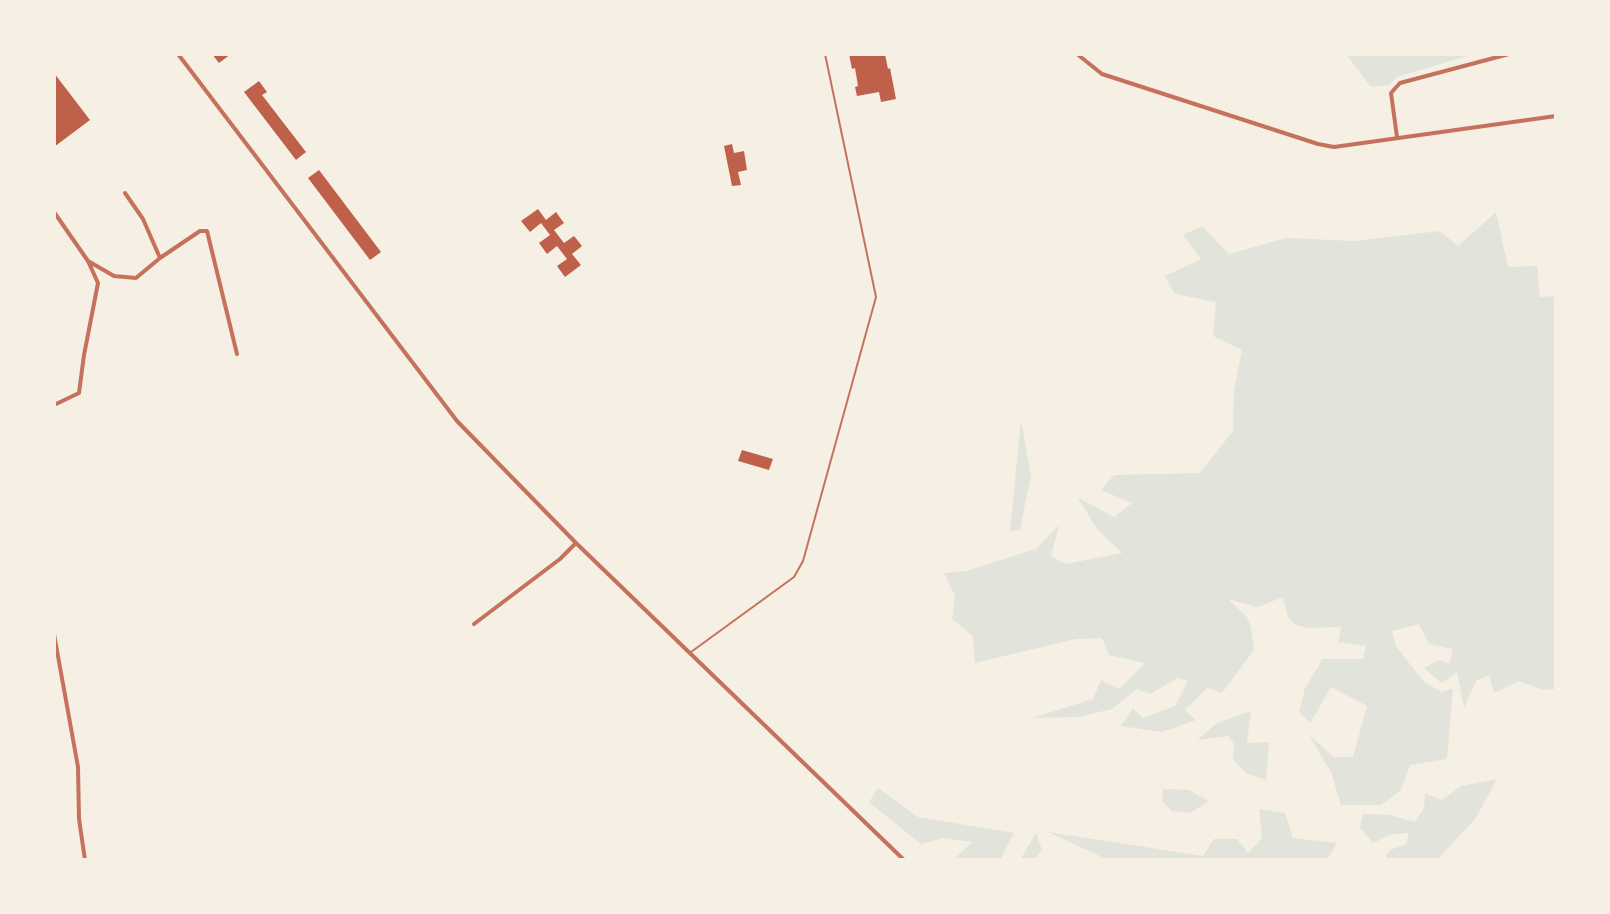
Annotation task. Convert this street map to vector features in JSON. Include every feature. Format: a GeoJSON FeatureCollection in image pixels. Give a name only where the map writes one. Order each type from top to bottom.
{"type":"FeatureCollection","features":[{"type":"Feature","properties":{"kind":"street"},"geometry":{"type":"LineString","coordinates":[[178,54],[446,409],[576,543],[904,860]]}},
{"type":"Feature","properties":{"kind":"street"},"geometry":{"type":"LineString","coordinates":[[1077,54],[1102,74],[1318,144],[1334,147],[1556,116]]}},
{"type":"Feature","properties":{"kind":"street"},"geometry":{"type":"LineString","coordinates":[[1397,137],[1391,93],[1400,83],[1509,54]]}},
{"type":"Feature","properties":{"kind":"street"},"geometry":{"type":"LineString","coordinates":[[125,194],[143,219],[160,258]]}},
{"type":"Feature","properties":{"kind":"street"},"geometry":{"type":"LineString","coordinates":[[54,212],[88,261],[98,283],[79,393],[54,405]]}},
{"type":"Feature","properties":{"kind":"street"},"geometry":{"type":"LineString","coordinates":[[88,261],[114,276],[136,278],[160,258],[200,231],[207,231],[237,354]]}},
{"type":"Feature","properties":{"kind":"street"},"geometry":{"type":"LineString","coordinates":[[474,624],[560,559],[576,543]]}},
{"type":"Feature","properties":{"kind":"street"},"geometry":{"type":"LineString","coordinates":[[54,634],[78,767],[79,819],[85,860]]}},
{"type":"Feature","properties":{"kind":"lane"},"geometry":{"type":"LineString","coordinates":[[691,652],[794,577],[802,561],[876,297],[825,54]]}},
{"type":"Feature","properties":{"kind":"shaded area"},"geometry":{"type":"Polygon","coordinates":[[[1346,54],[1474,54],[1397,77],[1389,85],[1371,87],[1346,54]]]}},
{"type":"Feature","properties":{"kind":"shaded area"},"geometry":{"type":"Polygon","coordinates":[[[1496,212],[1508,267],[1537,266],[1540,297],[1556,296],[1556,689],[1543,690],[1519,681],[1494,693],[1489,675],[1476,681],[1464,708],[1457,672],[1442,683],[1424,668],[1438,660],[1449,663],[1453,649],[1429,644],[1419,624],[1392,631],[1396,646],[1424,682],[1442,692],[1453,688],[1447,759],[1410,765],[1401,790],[1381,805],[1341,805],[1331,772],[1309,735],[1334,757],[1353,757],[1367,706],[1331,687],[1310,723],[1299,712],[1305,688],[1323,659],[1363,659],[1366,646],[1338,642],[1341,627],[1308,628],[1295,625],[1288,617],[1283,597],[1258,607],[1228,599],[1247,617],[1251,627],[1254,650],[1222,693],[1207,688],[1185,710],[1196,720],[1162,732],[1121,726],[1133,708],[1143,718],[1175,706],[1188,681],[1178,678],[1150,694],[1137,689],[1112,709],[1078,717],[1032,718],[1093,699],[1101,680],[1119,689],[1145,663],[1109,655],[1102,638],[1076,639],[975,663],[973,636],[952,619],[955,596],[944,573],[966,571],[1036,549],[1059,525],[1051,556],[1065,564],[1122,553],[1098,530],[1077,497],[1114,517],[1132,503],[1101,490],[1114,475],[1200,473],[1233,431],[1234,391],[1242,350],[1213,336],[1216,302],[1175,294],[1165,276],[1201,259],[1183,235],[1202,226],[1229,254],[1286,238],[1355,241],[1440,231],[1458,246],[1496,212]]]}},
{"type":"Feature","properties":{"kind":"shaded area"},"geometry":{"type":"Polygon","coordinates":[[[1021,420],[1031,475],[1020,530],[1010,531],[1021,420]]]}},
{"type":"Feature","properties":{"kind":"shaded area"},"geometry":{"type":"Polygon","coordinates":[[[1251,711],[1247,743],[1269,742],[1266,780],[1246,773],[1233,759],[1234,744],[1228,736],[1197,740],[1217,723],[1251,711]]]}},
{"type":"Feature","properties":{"kind":"shaded area"},"geometry":{"type":"Polygon","coordinates":[[[1497,779],[1476,818],[1437,860],[1384,860],[1390,850],[1406,844],[1409,833],[1392,834],[1373,843],[1360,828],[1363,814],[1390,815],[1415,822],[1424,808],[1425,793],[1442,800],[1461,786],[1497,779]]]}},
{"type":"Feature","properties":{"kind":"shaded area"},"geometry":{"type":"Polygon","coordinates":[[[878,788],[918,817],[1014,833],[1000,860],[956,860],[955,858],[973,842],[943,838],[921,844],[869,802],[878,788]]]}},
{"type":"Feature","properties":{"kind":"shaded area"},"geometry":{"type":"Polygon","coordinates":[[[1163,789],[1189,790],[1209,801],[1190,813],[1172,811],[1162,801],[1163,789]]]}},
{"type":"Feature","properties":{"kind":"shaded area"},"geometry":{"type":"Polygon","coordinates":[[[1259,809],[1285,813],[1293,838],[1337,843],[1327,860],[1108,860],[1048,832],[1203,856],[1214,839],[1237,839],[1248,853],[1262,838],[1259,809]]]}},
{"type":"Feature","properties":{"kind":"shaded area"},"geometry":{"type":"Polygon","coordinates":[[[1036,833],[1042,850],[1034,860],[1020,860],[1036,833]]]}},
{"type":"Feature","properties":{"kind":"building"},"geometry":{"type":"Polygon","coordinates":[[[212,54],[231,54],[219,63],[212,54]]]}},
{"type":"Feature","properties":{"kind":"building"},"geometry":{"type":"Polygon","coordinates":[[[849,54],[885,54],[896,99],[881,102],[879,92],[857,96],[855,68],[852,69],[849,54]]]}},
{"type":"Feature","properties":{"kind":"building"},"geometry":{"type":"Polygon","coordinates":[[[54,73],[90,120],[54,147],[54,73]]]}},
{"type":"Feature","properties":{"kind":"building"},"geometry":{"type":"Polygon","coordinates":[[[259,81],[267,92],[262,95],[306,152],[296,160],[244,92],[259,81]]]}},
{"type":"Feature","properties":{"kind":"building"},"geometry":{"type":"Polygon","coordinates":[[[732,144],[734,153],[744,151],[747,170],[738,172],[741,185],[732,186],[724,146],[732,144]]]}},
{"type":"Feature","properties":{"kind":"building"},"geometry":{"type":"Polygon","coordinates":[[[319,170],[381,252],[370,260],[308,178],[319,170]]]}},
{"type":"Feature","properties":{"kind":"building"},"geometry":{"type":"Polygon","coordinates":[[[538,209],[546,220],[556,212],[564,223],[554,230],[564,243],[574,236],[582,246],[572,254],[581,265],[565,277],[557,266],[567,259],[557,246],[547,254],[539,243],[550,235],[541,223],[530,232],[521,221],[538,209]]]}},
{"type":"Feature","properties":{"kind":"building"},"geometry":{"type":"Polygon","coordinates":[[[742,450],[773,459],[769,470],[738,461],[742,450]]]}}]}
